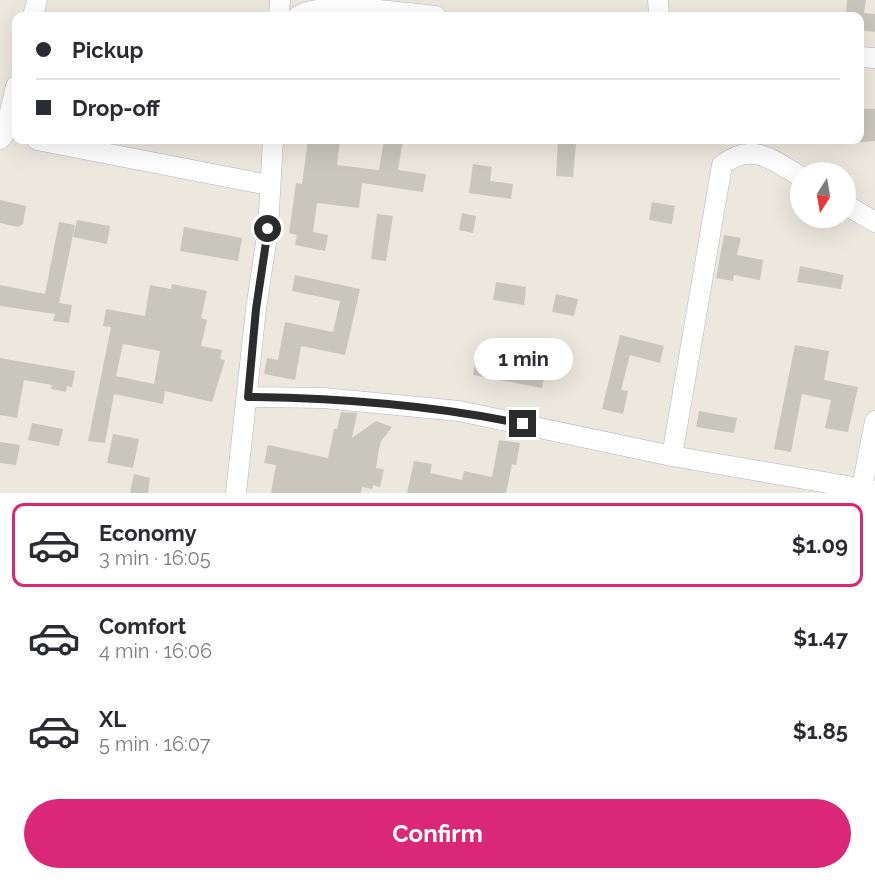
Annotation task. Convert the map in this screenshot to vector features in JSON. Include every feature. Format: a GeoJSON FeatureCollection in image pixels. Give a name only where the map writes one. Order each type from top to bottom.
{"type":"FeatureCollection","features":[{"type":"Feature","properties":{"kind":"street"},"geometry":{"type":"LineString","coordinates":[[311,12],[327,7],[400,12]]}},
{"type":"Feature","properties":{"kind":"street"},"geometry":{"type":"LineString","coordinates":[[5,135],[12,104]]}},
{"type":"Feature","properties":{"kind":"street"},"geometry":{"type":"LineString","coordinates":[[58,144],[269,185]]}},
{"type":"Feature","properties":{"kind":"street"},"geometry":{"type":"LineString","coordinates":[[236,493],[256,309],[268,229],[273,144]]}},
{"type":"Feature","properties":{"kind":"street"},"geometry":{"type":"LineString","coordinates":[[672,456],[722,165],[736,154],[760,153],[790,171]]}},
{"type":"Feature","properties":{"kind":"street"},"geometry":{"type":"LineString","coordinates":[[856,211],[875,222]]}},
{"type":"Feature","properties":{"kind":"street"},"geometry":{"type":"LineString","coordinates":[[248,397],[324,398],[459,411],[672,456],[868,490],[875,421]]}},
{"type":"Feature","properties":{"kind":"building"},"geometry":{"type":"Polygon","coordinates":[[[847,0],[866,0],[864,13],[846,12],[847,0]]]}},
{"type":"Feature","properties":{"kind":"building"},"geometry":{"type":"Polygon","coordinates":[[[864,13],[875,14],[875,32],[864,31],[864,13]]]}},
{"type":"Feature","properties":{"kind":"building"},"geometry":{"type":"Polygon","coordinates":[[[864,109],[875,109],[875,141],[864,142],[864,109]]]}},
{"type":"Feature","properties":{"kind":"building"},"geometry":{"type":"Polygon","coordinates":[[[307,144],[340,144],[337,165],[379,170],[383,144],[402,144],[398,170],[426,174],[423,192],[362,183],[359,208],[317,203],[313,232],[328,235],[325,251],[295,245],[297,235],[289,233],[296,183],[302,184],[307,144]]]}},
{"type":"Feature","properties":{"kind":"building"},"geometry":{"type":"Polygon","coordinates":[[[558,144],[576,144],[573,177],[556,176],[558,144]]]}},
{"type":"Feature","properties":{"kind":"building"},"geometry":{"type":"Polygon","coordinates":[[[473,164],[492,167],[490,181],[513,184],[511,199],[469,193],[473,164]]]}},
{"type":"Feature","properties":{"kind":"building"},"geometry":{"type":"Polygon","coordinates":[[[0,200],[26,206],[23,224],[18,227],[0,223],[0,200]]]}},
{"type":"Feature","properties":{"kind":"building"},"geometry":{"type":"Polygon","coordinates":[[[652,202],[675,206],[672,224],[649,220],[652,202]]]}},
{"type":"Feature","properties":{"kind":"building"},"geometry":{"type":"Polygon","coordinates":[[[462,213],[476,216],[473,233],[459,230],[462,213]]]}},
{"type":"Feature","properties":{"kind":"building"},"geometry":{"type":"Polygon","coordinates":[[[377,214],[393,216],[386,261],[371,259],[377,214]]]}},
{"type":"Feature","properties":{"kind":"building"},"geometry":{"type":"Polygon","coordinates":[[[77,220],[110,226],[107,244],[73,237],[77,220]]]}},
{"type":"Feature","properties":{"kind":"building"},"geometry":{"type":"Polygon","coordinates":[[[59,222],[75,225],[59,303],[72,305],[69,323],[53,321],[55,314],[0,306],[0,285],[45,294],[59,222]]]}},
{"type":"Feature","properties":{"kind":"building"},"geometry":{"type":"Polygon","coordinates":[[[184,227],[242,238],[238,261],[180,251],[184,227]]]}},
{"type":"Feature","properties":{"kind":"building"},"geometry":{"type":"Polygon","coordinates":[[[724,235],[741,238],[737,255],[763,260],[760,280],[734,275],[733,281],[716,278],[724,235]]]}},
{"type":"Feature","properties":{"kind":"building"},"geometry":{"type":"Polygon","coordinates":[[[800,266],[844,275],[841,289],[797,282],[800,266]]]}},
{"type":"Feature","properties":{"kind":"building"},"geometry":{"type":"Polygon","coordinates":[[[295,275],[360,289],[345,355],[301,346],[295,380],[264,374],[267,358],[278,360],[285,322],[333,332],[340,301],[292,291],[295,275]]]}},
{"type":"Feature","properties":{"kind":"building"},"geometry":{"type":"Polygon","coordinates":[[[496,282],[526,287],[524,305],[493,300],[496,282]]]}},
{"type":"Feature","properties":{"kind":"building"},"geometry":{"type":"Polygon","coordinates":[[[172,284],[207,291],[201,318],[207,320],[201,346],[222,350],[220,359],[225,360],[212,402],[165,391],[163,404],[114,394],[105,443],[88,441],[111,327],[103,326],[106,309],[145,316],[150,285],[171,289],[172,284]],[[123,344],[116,376],[154,384],[160,351],[123,344]]]}},
{"type":"Feature","properties":{"kind":"building"},"geometry":{"type":"Polygon","coordinates":[[[556,294],[578,299],[574,316],[552,312],[556,294]]]}},
{"type":"Feature","properties":{"kind":"building"},"geometry":{"type":"Polygon","coordinates":[[[620,335],[664,346],[660,363],[630,355],[621,390],[628,391],[623,414],[602,409],[620,335]]]}},
{"type":"Feature","properties":{"kind":"building"},"geometry":{"type":"Polygon","coordinates":[[[795,345],[829,351],[824,380],[858,387],[848,432],[825,428],[831,400],[802,394],[791,452],[774,449],[795,345]]]}},
{"type":"Feature","properties":{"kind":"building"},"geometry":{"type":"Polygon","coordinates":[[[533,355],[548,357],[542,388],[473,375],[476,358],[530,369],[533,355]]]}},
{"type":"Feature","properties":{"kind":"building"},"geometry":{"type":"Polygon","coordinates":[[[0,358],[75,371],[72,387],[67,386],[66,392],[51,389],[52,385],[24,380],[17,418],[0,415],[0,358]]]}},
{"type":"Feature","properties":{"kind":"building"},"geometry":{"type":"Polygon","coordinates":[[[699,411],[737,418],[734,433],[696,427],[699,411]]]}},
{"type":"Feature","properties":{"kind":"building"},"geometry":{"type":"Polygon","coordinates":[[[341,412],[357,413],[352,438],[376,421],[392,427],[381,441],[379,449],[376,468],[384,469],[380,487],[373,485],[372,489],[362,487],[361,493],[271,493],[276,465],[264,463],[268,445],[328,458],[334,429],[337,429],[341,412]]]}},
{"type":"Feature","properties":{"kind":"building"},"geometry":{"type":"Polygon","coordinates":[[[32,423],[63,429],[59,446],[28,440],[32,423]]]}},
{"type":"Feature","properties":{"kind":"building"},"geometry":{"type":"Polygon","coordinates":[[[113,434],[139,439],[133,468],[107,463],[113,434]]]}},
{"type":"Feature","properties":{"kind":"building"},"geometry":{"type":"Polygon","coordinates":[[[499,440],[520,443],[516,465],[512,464],[506,493],[407,493],[414,461],[432,464],[430,473],[462,480],[464,471],[492,477],[499,440]]]}},
{"type":"Feature","properties":{"kind":"building"},"geometry":{"type":"Polygon","coordinates":[[[0,442],[20,445],[16,465],[0,463],[0,442]]]}},
{"type":"Feature","properties":{"kind":"building"},"geometry":{"type":"Polygon","coordinates":[[[134,474],[150,478],[148,493],[130,493],[134,474]]]}},
{"type":"Feature","properties":{"kind":"route"},"geometry":{"type":"LineString","coordinates":[[268,229],[256,309],[248,397],[324,398],[459,411],[523,424]]}}]}
